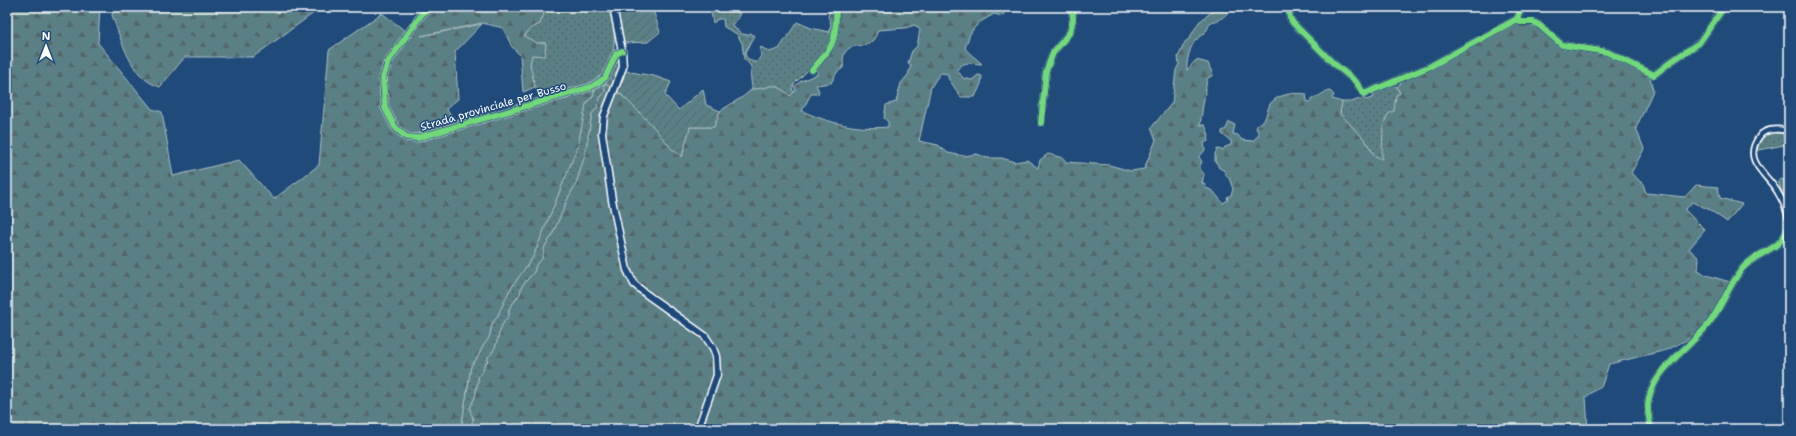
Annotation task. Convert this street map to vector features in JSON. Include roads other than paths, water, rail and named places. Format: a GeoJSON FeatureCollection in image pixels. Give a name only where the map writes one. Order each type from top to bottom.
{"type":"FeatureCollection","features":[{"type":"Feature","properties":{"kind":"main road","name":"Strada provinciale per Busso"},"geometry":{"type":"LineString","coordinates":[[427,7],[388,62],[383,78],[385,108],[395,127],[406,137],[418,138],[591,87],[605,78],[616,54],[622,51]]}},
{"type":"Feature","properties":{"kind":"main road"},"geometry":{"type":"LineString","coordinates":[[613,7],[622,51],[622,71],[602,124],[612,200],[627,270],[634,284],[695,327],[705,336],[713,348],[717,365],[717,374],[698,429]]}},
{"type":"Feature","properties":{"kind":"street"},"geometry":{"type":"LineString","coordinates":[[812,70],[833,44],[836,7]]}},
{"type":"Feature","properties":{"kind":"street"},"geometry":{"type":"LineString","coordinates":[[1041,123],[1046,71],[1053,53],[1070,32],[1073,20],[1072,7]]}},
{"type":"Feature","properties":{"kind":"street"},"geometry":{"type":"LineString","coordinates":[[1288,7],[1290,18],[1293,23],[1331,61],[1356,82],[1364,94],[1431,66],[1517,19],[1522,7]]}},
{"type":"Feature","properties":{"kind":"street"},"geometry":{"type":"LineString","coordinates":[[1517,19],[1520,22],[1534,22],[1562,45],[1607,52],[1654,75],[1699,43],[1724,7]]}},
{"type":"Feature","properties":{"kind":"street"},"geometry":{"type":"LineString","coordinates":[[1651,429],[1648,406],[1652,388],[1660,374],[1700,335],[1712,319],[1742,269],[1757,256],[1779,244],[1784,238],[1789,221],[1776,190],[1758,169],[1753,152],[1754,145],[1760,135],[1769,130],[1784,130],[1789,135]]}}]}
